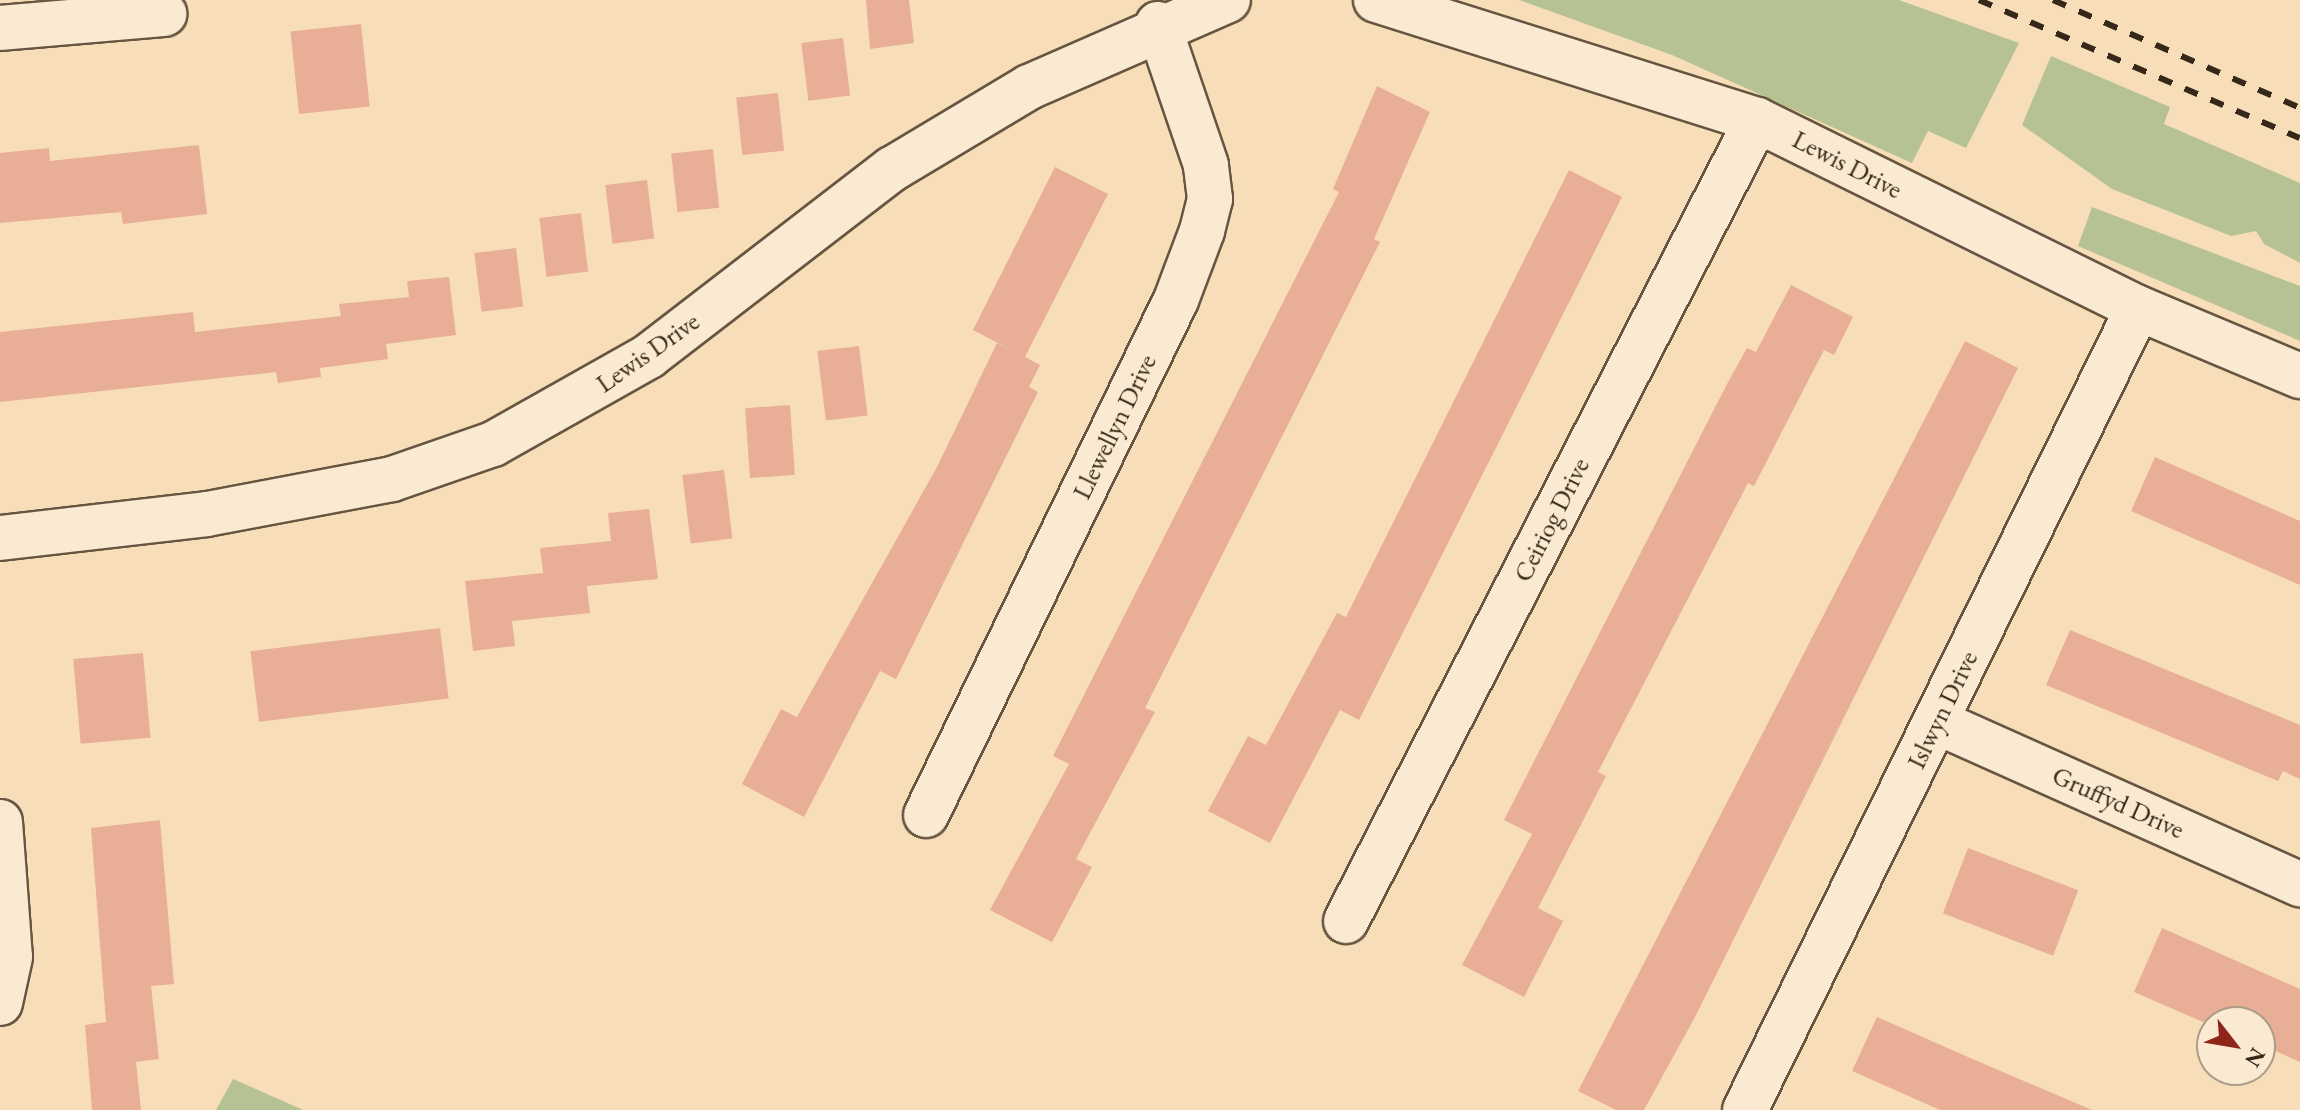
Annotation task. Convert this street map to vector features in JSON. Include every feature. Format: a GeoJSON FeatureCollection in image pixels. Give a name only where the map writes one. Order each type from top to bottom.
{"type":"FeatureCollection","features":[{"type":"Feature","properties":{"kind":"street","name":"Lewis Drive"},"geometry":{"type":"LineString","coordinates":[[0,538],[207,514],[392,479],[493,444],[649,356],[892,169],[1029,87],[1158,24],[1228,0]]}},
{"type":"Feature","properties":{"kind":"street","name":"Lewis Drive"},"geometry":{"type":"LineString","coordinates":[[1376,0],[1757,120],[2138,308],[2300,376]]}},
{"type":"Feature","properties":{"kind":"street"},"geometry":{"type":"LineString","coordinates":[[0,28],[164,14]]}},
{"type":"Feature","properties":{"kind":"street","name":"Llewellyn Drive"},"geometry":{"type":"LineString","coordinates":[[926,815],[1176,300],[1202,231],[1210,199],[1206,165],[1158,24]]}},
{"type":"Feature","properties":{"kind":"street","name":"Ceiriog Drive"},"geometry":{"type":"LineString","coordinates":[[1346,921],[1757,120]]}},
{"type":"Feature","properties":{"kind":"street","name":"Islwyn Drive"},"geometry":{"type":"LineString","coordinates":[[1745,1110],[2138,308]]}},
{"type":"Feature","properties":{"kind":"street","name":"Gruffyd Drive"},"geometry":{"type":"LineString","coordinates":[[1937,722],[2300,884]]}},
{"type":"Feature","properties":{"kind":"street"},"geometry":{"type":"LineString","coordinates":[[0,822],[10,957],[0,1003]]}},
{"type":"Feature","properties":{"kind":"green space"},"geometry":{"type":"Polygon","coordinates":[[[1519,0],[1899,0],[2019,43],[1966,148],[1928,131],[1912,163],[1672,55],[1519,0]]]}},
{"type":"Feature","properties":{"kind":"green space"},"geometry":{"type":"Polygon","coordinates":[[[2051,56],[2170,107],[2164,124],[2300,183],[2300,263],[2264,244],[2256,231],[2231,236],[2112,189],[2022,125],[2051,56]]]}},
{"type":"Feature","properties":{"kind":"green space"},"geometry":{"type":"Polygon","coordinates":[[[2092,207],[2300,286],[2300,341],[2078,246],[2092,207]]]}},
{"type":"Feature","properties":{"kind":"green space"},"geometry":{"type":"Polygon","coordinates":[[[233,1079],[283,1101],[303,1110],[216,1110],[233,1079]]]}},
{"type":"Feature","properties":{"kind":"building"},"geometry":{"type":"Polygon","coordinates":[[[866,0],[909,0],[914,43],[870,49],[866,0]]]}},
{"type":"Feature","properties":{"kind":"building"},"geometry":{"type":"Polygon","coordinates":[[[361,24],[370,107],[299,114],[290,31],[361,24]]]}},
{"type":"Feature","properties":{"kind":"building"},"geometry":{"type":"Polygon","coordinates":[[[843,38],[850,96],[808,101],[801,43],[843,38]]]}},
{"type":"Feature","properties":{"kind":"building"},"geometry":{"type":"Polygon","coordinates":[[[1377,86],[1430,112],[1374,239],[1380,242],[1145,708],[1155,712],[1076,859],[1092,867],[1052,942],[990,910],[1069,764],[1053,756],[1339,192],[1333,189],[1377,86]]]}},
{"type":"Feature","properties":{"kind":"building"},"geometry":{"type":"Polygon","coordinates":[[[778,93],[784,151],[742,155],[736,97],[778,93]]]}},
{"type":"Feature","properties":{"kind":"building"},"geometry":{"type":"Polygon","coordinates":[[[199,145],[207,214],[123,224],[121,212],[0,223],[0,153],[49,148],[50,161],[199,145]]]}},
{"type":"Feature","properties":{"kind":"building"},"geometry":{"type":"Polygon","coordinates":[[[713,149],[719,208],[677,212],[671,153],[713,149]]]}},
{"type":"Feature","properties":{"kind":"building"},"geometry":{"type":"Polygon","coordinates":[[[1055,167],[1108,194],[1025,357],[1040,365],[1029,387],[1038,392],[896,679],[880,671],[804,817],[742,784],[781,709],[797,717],[937,467],[997,343],[1015,352],[973,330],[1055,167]]]}},
{"type":"Feature","properties":{"kind":"building"},"geometry":{"type":"Polygon","coordinates":[[[1569,170],[1622,197],[1359,720],[1340,710],[1270,843],[1208,811],[1248,736],[1266,745],[1337,613],[1346,617],[1569,170]]]}},
{"type":"Feature","properties":{"kind":"building"},"geometry":{"type":"Polygon","coordinates":[[[647,180],[654,239],[613,244],[605,185],[647,180]]]}},
{"type":"Feature","properties":{"kind":"building"},"geometry":{"type":"Polygon","coordinates":[[[581,213],[588,272],[547,277],[539,218],[581,213]]]}},
{"type":"Feature","properties":{"kind":"building"},"geometry":{"type":"Polygon","coordinates":[[[516,248],[523,307],[482,312],[474,253],[516,248]]]}},
{"type":"Feature","properties":{"kind":"building"},"geometry":{"type":"Polygon","coordinates":[[[449,277],[456,335],[386,344],[388,359],[320,368],[321,377],[278,383],[276,372],[0,402],[0,332],[193,312],[195,332],[341,316],[339,304],[409,297],[407,281],[449,277]]]}},
{"type":"Feature","properties":{"kind":"building"},"geometry":{"type":"Polygon","coordinates":[[[1791,285],[1853,317],[1834,355],[1824,350],[1754,486],[1748,483],[1598,772],[1606,776],[1538,908],[1563,921],[1524,997],[1462,965],[1532,834],[1504,820],[1727,384],[1747,348],[1756,352],[1791,285]]]}},
{"type":"Feature","properties":{"kind":"building"},"geometry":{"type":"Polygon","coordinates":[[[1965,341],[2018,368],[1695,1017],[1644,1110],[1616,1110],[1578,1091],[1965,341]]]}},
{"type":"Feature","properties":{"kind":"building"},"geometry":{"type":"Polygon","coordinates":[[[859,346],[868,415],[826,421],[817,351],[859,346]]]}},
{"type":"Feature","properties":{"kind":"building"},"geometry":{"type":"Polygon","coordinates":[[[790,405],[795,475],[750,478],[745,408],[790,405]]]}},
{"type":"Feature","properties":{"kind":"building"},"geometry":{"type":"Polygon","coordinates":[[[2155,457],[2300,521],[2300,585],[2131,511],[2155,457]]]}},
{"type":"Feature","properties":{"kind":"building"},"geometry":{"type":"Polygon","coordinates":[[[724,470],[732,538],[691,544],[682,475],[724,470]]]}},
{"type":"Feature","properties":{"kind":"building"},"geometry":{"type":"Polygon","coordinates":[[[649,509],[658,579],[587,586],[590,613],[512,621],[515,646],[473,651],[465,581],[543,573],[540,548],[611,541],[608,513],[649,509]]]}},
{"type":"Feature","properties":{"kind":"building"},"geometry":{"type":"Polygon","coordinates":[[[440,628],[449,698],[259,722],[250,651],[440,628]]]}},
{"type":"Feature","properties":{"kind":"building"},"geometry":{"type":"Polygon","coordinates":[[[2070,630],[2300,725],[2300,779],[2283,771],[2278,781],[2046,685],[2070,630]]]}},
{"type":"Feature","properties":{"kind":"building"},"geometry":{"type":"Polygon","coordinates":[[[143,653],[150,738],[81,744],[73,659],[143,653]]]}},
{"type":"Feature","properties":{"kind":"building"},"geometry":{"type":"Polygon","coordinates":[[[160,820],[174,984],[151,986],[159,1059],[136,1062],[141,1110],[92,1110],[85,1025],[106,1022],[91,828],[160,820]]]}},
{"type":"Feature","properties":{"kind":"building"},"geometry":{"type":"Polygon","coordinates":[[[1968,848],[2078,890],[2053,956],[1943,913],[1968,848]]]}},
{"type":"Feature","properties":{"kind":"building"},"geometry":{"type":"Polygon","coordinates":[[[2162,928],[2300,989],[2300,1062],[2276,1051],[2276,1006],[2196,1006],[2196,1019],[2134,992],[2162,928]]]}},
{"type":"Feature","properties":{"kind":"building"},"geometry":{"type":"Polygon","coordinates":[[[1877,1017],[2092,1110],[1940,1110],[1852,1071],[1877,1017]]]}},
{"type":"Feature","properties":{"kind":"railway"},"geometry":{"type":"LineString","coordinates":[[1979,0],[2300,138]]}},
{"type":"Feature","properties":{"kind":"railway"},"geometry":{"type":"LineString","coordinates":[[2053,0],[2300,108]]}}]}
